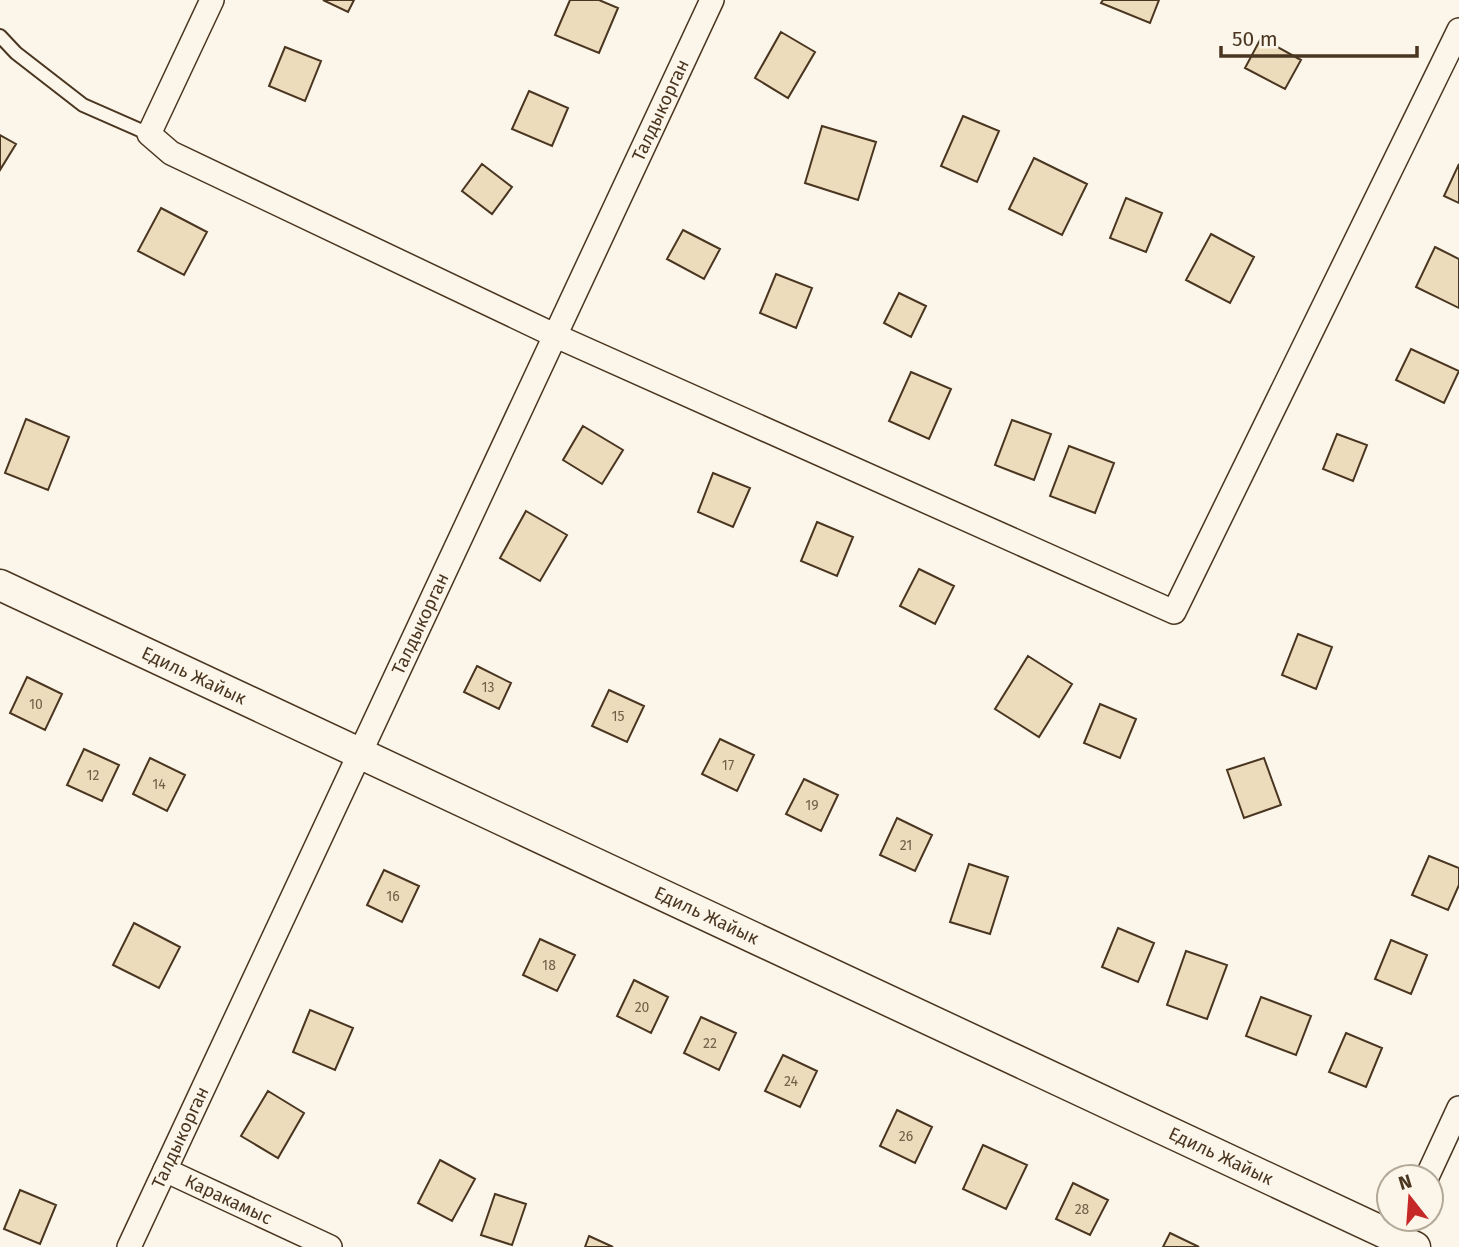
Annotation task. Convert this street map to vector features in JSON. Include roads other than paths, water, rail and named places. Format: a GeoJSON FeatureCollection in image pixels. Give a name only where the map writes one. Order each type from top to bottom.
{"type":"FeatureCollection","features":[{"type":"Feature","properties":{"kind":"street"},"geometry":{"type":"LineString","coordinates":[[212,0],[149,134],[171,153],[556,336],[1174,612],[1459,30]]}},
{"type":"Feature","properties":{"kind":"street","name":"Талдыкорган"},"geometry":{"type":"LineString","coordinates":[[129,1247],[712,0]]}},
{"type":"Feature","properties":{"kind":"street","name":"Едиль Жайык"},"geometry":{"type":"LineString","coordinates":[[0,585],[1404,1238]]}},
{"type":"Feature","properties":{"kind":"street"},"geometry":{"type":"LineString","coordinates":[[1433,1163],[1459,1108]]}},
{"type":"Feature","properties":{"kind":"street","name":"Каракамыс"},"geometry":{"type":"LineString","coordinates":[[165,1170],[330,1247]]}},
{"type":"Feature","properties":{"kind":"lane"},"geometry":{"type":"LineString","coordinates":[[0,36],[16,53],[83,106],[149,134]]}}]}
